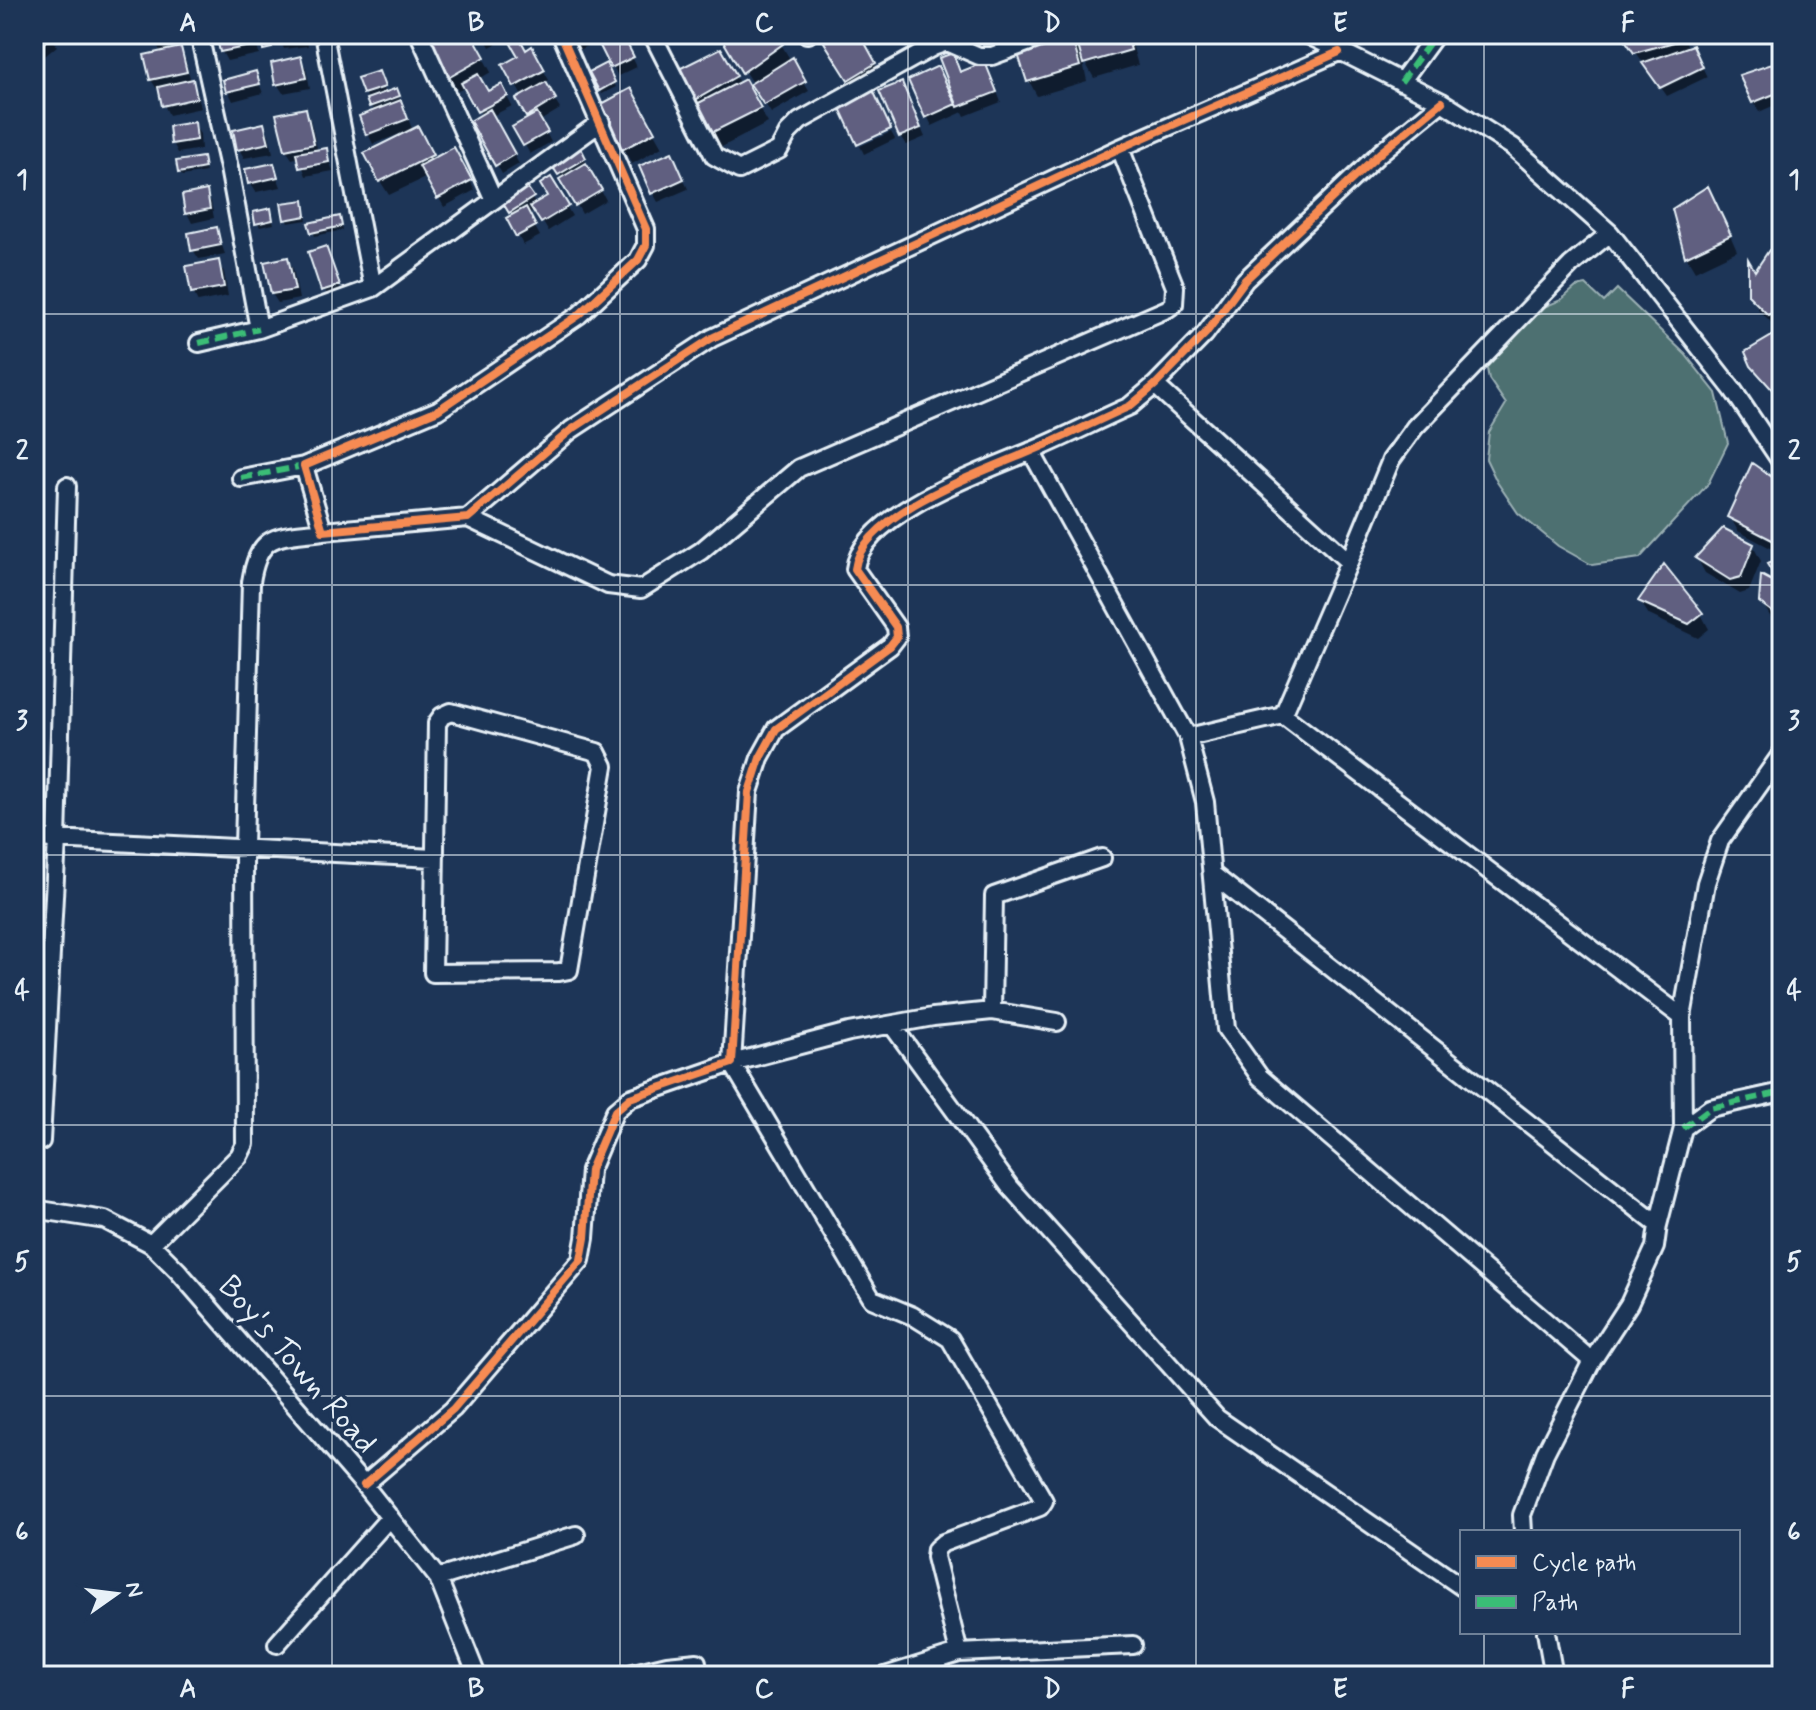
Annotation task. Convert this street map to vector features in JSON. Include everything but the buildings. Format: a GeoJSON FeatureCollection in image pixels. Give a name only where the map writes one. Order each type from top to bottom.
{"type":"FeatureCollection","features":[{"type":"Feature","properties":{"kind":"street"},"geometry":{"type":"LineString","coordinates":[[199,34],[229,168],[259,329]]}},
{"type":"Feature","properties":{"kind":"street"},"geometry":{"type":"LineString","coordinates":[[324,34],[373,288]]}},
{"type":"Feature","properties":{"kind":"street"},"geometry":{"type":"LineString","coordinates":[[419,34],[494,200]]}},
{"type":"Feature","properties":{"kind":"street"},"geometry":{"type":"LineString","coordinates":[[241,478],[304,466],[438,410],[579,315],[638,260],[646,245],[646,229],[561,34]]}},
{"type":"Feature","properties":{"kind":"street"},"geometry":{"type":"LineString","coordinates":[[652,34],[714,156],[739,170],[779,150],[788,133],[800,121],[933,47],[947,42],[979,56],[992,56],[1051,34]]}},
{"type":"Feature","properties":{"kind":"street"},"geometry":{"type":"LineString","coordinates":[[1306,34],[1442,102],[1513,147],[1610,233],[1733,390],[1782,463]]}},
{"type":"Feature","properties":{"kind":"street"},"geometry":{"type":"LineString","coordinates":[[1401,82],[1436,34]]}},
{"type":"Feature","properties":{"kind":"street"},"geometry":{"type":"LineString","coordinates":[[468,518],[571,430],[712,338],[1120,148],[1339,52]]}},
{"type":"Feature","properties":{"kind":"street"},"geometry":{"type":"LineString","coordinates":[[959,1653],[935,1557],[936,1549],[943,1543],[1040,1507],[1044,1501],[950,1339],[913,1316],[872,1299],[732,1063],[749,792],[760,758],[776,729],[890,646],[897,637],[896,627],[855,569],[857,557],[874,536],[901,512],[942,488],[1130,406],[1205,334],[1245,280],[1381,152],[1442,102]]}},
{"type":"Feature","properties":{"kind":"street"},"geometry":{"type":"LineString","coordinates":[[199,343],[259,329],[373,288],[601,122]]}},
{"type":"Feature","properties":{"kind":"street"},"geometry":{"type":"LineString","coordinates":[[151,1244],[239,1156],[245,1144],[244,847],[251,582],[255,558],[263,544],[281,536],[468,518],[608,585],[641,589],[701,551],[799,468],[1174,304],[1175,287],[1120,148]]}},
{"type":"Feature","properties":{"kind":"street"},"geometry":{"type":"LineString","coordinates":[[1283,715],[1391,460],[1415,427],[1571,265],[1610,233]]}},
{"type":"Feature","properties":{"kind":"street"},"geometry":{"type":"LineString","coordinates":[[1155,385],[1349,562]]}},
{"type":"Feature","properties":{"kind":"street"},"geometry":{"type":"LineString","coordinates":[[1031,451],[1188,737],[1205,802],[1226,1029],[1260,1077],[1592,1361]]}},
{"type":"Feature","properties":{"kind":"street"},"geometry":{"type":"LineString","coordinates":[[304,466],[323,531]]}},
{"type":"Feature","properties":{"kind":"street"},"geometry":{"type":"LineString","coordinates":[[41,1141],[57,840],[67,486]]}},
{"type":"Feature","properties":{"kind":"street"},"geometry":{"type":"LineString","coordinates":[[451,712],[597,752],[602,758],[604,766],[569,970],[433,973],[434,858],[437,723],[442,716],[451,712]]}},
{"type":"Feature","properties":{"kind":"street"},"geometry":{"type":"LineString","coordinates":[[1188,737],[1283,715]]}},
{"type":"Feature","properties":{"kind":"street"},"geometry":{"type":"LineString","coordinates":[[1283,715],[1682,1017]]}},
{"type":"Feature","properties":{"kind":"street"},"geometry":{"type":"LineString","coordinates":[[1523,1530],[1522,1515],[1539,1468],[1592,1361],[1629,1304],[1655,1247],[1683,1128],[1682,1017],[1706,883],[1720,841],[1782,753]]}},
{"type":"Feature","properties":{"kind":"street"},"geometry":{"type":"LineString","coordinates":[[34,838],[434,858]]}},
{"type":"Feature","properties":{"kind":"street"},"geometry":{"type":"LineString","coordinates":[[992,1011],[994,896],[1102,858]]}},
{"type":"Feature","properties":{"kind":"street"},"geometry":{"type":"LineString","coordinates":[[1212,874],[1658,1225]]}},
{"type":"Feature","properties":{"kind":"street"},"geometry":{"type":"LineString","coordinates":[[364,1485],[453,1409],[581,1260],[590,1170],[615,1111],[630,1098],[732,1063],[849,1032],[992,1011],[1057,1022]]}},
{"type":"Feature","properties":{"kind":"street"},"geometry":{"type":"LineString","coordinates":[[892,1025],[1010,1187],[1217,1418],[1460,1586]]}},
{"type":"Feature","properties":{"kind":"street"},"geometry":{"type":"LineString","coordinates":[[1683,1128],[1710,1108],[1782,1092]]}},
{"type":"Feature","properties":{"kind":"street","name":"Boy's Town Road"},"geometry":{"type":"LineString","coordinates":[[34,1209],[105,1220],[151,1244],[178,1271],[364,1485],[438,1578],[477,1676]]}},
{"type":"Feature","properties":{"kind":"street"},"geometry":{"type":"LineString","coordinates":[[277,1644],[390,1517]]}},
{"type":"Feature","properties":{"kind":"street"},"geometry":{"type":"LineString","coordinates":[[438,1578],[576,1535]]}},
{"type":"Feature","properties":{"kind":"street"},"geometry":{"type":"LineString","coordinates":[[1546,1634],[1554,1676]]}},
{"type":"Feature","properties":{"kind":"street"},"geometry":{"type":"LineString","coordinates":[[885,1676],[959,1653],[1133,1645]]}},
{"type":"Feature","properties":{"kind":"street"},"geometry":{"type":"LineString","coordinates":[[621,1676],[667,1665],[697,1662]]}},
{"type":"Feature","properties":{"kind":"green space"},"geometry":{"type":"Polygon","coordinates":[[[1586,285],[1604,302],[1617,289],[1685,354],[1716,393],[1728,443],[1708,484],[1640,558],[1592,565],[1558,546],[1518,513],[1486,459],[1489,432],[1506,404],[1489,379],[1486,364],[1539,309],[1561,300],[1576,287],[1586,285]]]}},
{"type":"Feature","properties":{"kind":"marked path"},"geometry":{"type":"LineString","coordinates":[[1401,82],[1436,34]]}},
{"type":"Feature","properties":{"kind":"marked path"},"geometry":{"type":"LineString","coordinates":[[199,343],[259,329]]}},
{"type":"Feature","properties":{"kind":"marked path"},"geometry":{"type":"LineString","coordinates":[[241,478],[304,466]]}},
{"type":"Feature","properties":{"kind":"marked path"},"geometry":{"type":"LineString","coordinates":[[1683,1128],[1710,1108],[1782,1092]]}},
{"type":"Feature","properties":{"kind":"cycle path"},"geometry":{"type":"LineString","coordinates":[[561,34],[646,229],[646,245],[638,260],[579,315],[438,410],[304,466],[323,531],[468,518],[571,430],[712,338],[1120,148],[1339,52]]}},
{"type":"Feature","properties":{"kind":"cycle path"},"geometry":{"type":"LineString","coordinates":[[364,1485],[453,1409],[581,1260],[590,1170],[615,1111],[630,1098],[732,1063],[749,792],[760,758],[776,729],[890,646],[897,637],[896,627],[855,569],[862,549],[878,530],[927,497],[1130,406],[1205,334],[1245,280],[1381,152],[1442,102]]}}]}
